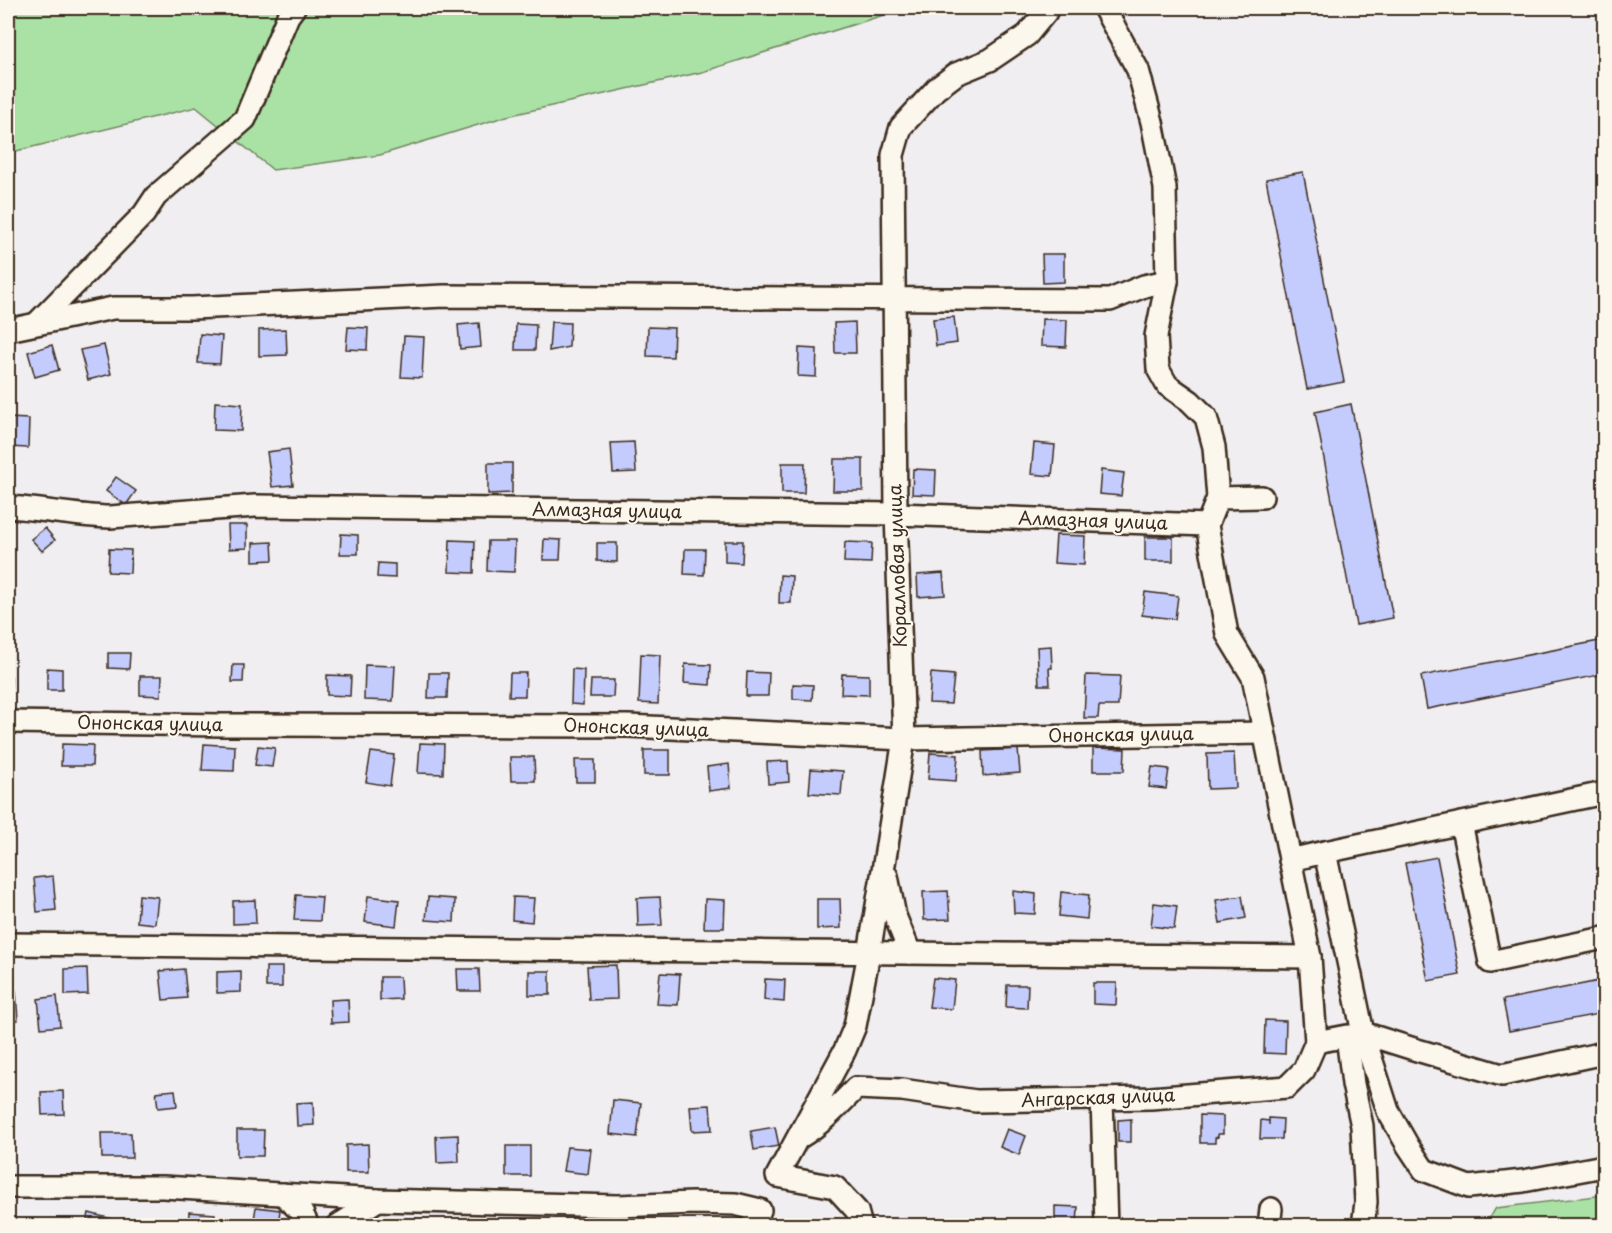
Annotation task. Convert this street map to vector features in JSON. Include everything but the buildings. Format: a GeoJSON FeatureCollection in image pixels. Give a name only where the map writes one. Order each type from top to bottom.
{"type":"FeatureCollection","features":[{"type":"Feature","properties":{"kind":"street"},"geometry":{"type":"LineString","coordinates":[[38,323],[144,214],[156,196],[245,119],[288,16],[294,8]]}},
{"type":"Feature","properties":{"kind":"street","name":"Коралловая улица"},"geometry":{"type":"LineString","coordinates":[[861,1226],[857,1211],[835,1187],[777,1176],[845,1050],[855,1026],[904,739],[896,514],[893,155],[901,127],[936,89],[956,74],[990,60],[1028,35],[1047,8]]}},
{"type":"Feature","properties":{"kind":"street"},"geometry":{"type":"LineString","coordinates":[[1104,8],[1138,70],[1152,122],[1165,188],[1167,281],[1156,336],[1158,369],[1167,385],[1190,401],[1206,417],[1214,447],[1218,498],[1207,525],[1227,634],[1253,677],[1310,957],[1317,1042],[1355,1034],[1502,1075],[1605,1053]]}},
{"type":"Feature","properties":{"kind":"street"},"geometry":{"type":"LineString","coordinates":[[8,330],[113,308],[192,308],[444,296],[1110,300],[1144,286],[1167,281]]}},
{"type":"Feature","properties":{"kind":"street"},"geometry":{"type":"LineString","coordinates":[[1218,498],[1262,497]]}},
{"type":"Feature","properties":{"kind":"street","name":"Алмазная улица"},"geometry":{"type":"LineString","coordinates":[[8,507],[102,517],[255,506],[896,514],[1207,525]]}},
{"type":"Feature","properties":{"kind":"street","name":"Ононская улица"},"geometry":{"type":"LineString","coordinates":[[8,722],[628,726],[904,739],[1264,733]]}},
{"type":"Feature","properties":{"kind":"street"},"geometry":{"type":"LineString","coordinates":[[1290,860],[1605,793]]}},
{"type":"Feature","properties":{"kind":"street"},"geometry":{"type":"LineString","coordinates":[[1461,823],[1490,962],[1605,938]]}},
{"type":"Feature","properties":{"kind":"street"},"geometry":{"type":"LineString","coordinates":[[1325,852],[1355,1034],[1353,1084],[1362,1126],[1366,1202],[1363,1226]]}},
{"type":"Feature","properties":{"kind":"street"},"geometry":{"type":"LineString","coordinates":[[884,864],[895,916],[910,953]]}},
{"type":"Feature","properties":{"kind":"street"},"geometry":{"type":"LineString","coordinates":[[8,944],[1310,957]]}},
{"type":"Feature","properties":{"kind":"street"},"geometry":{"type":"LineString","coordinates":[[1355,1034],[1388,1111],[1424,1170],[1469,1187],[1523,1182],[1605,1166]]}},
{"type":"Feature","properties":{"kind":"street","name":"Ангарская улица"},"geometry":{"type":"LineString","coordinates":[[856,1088],[902,1090],[976,1101],[1151,1098],[1287,1087],[1304,1070],[1317,1042]]}},
{"type":"Feature","properties":{"kind":"street"},"geometry":{"type":"LineString","coordinates":[[797,1139],[813,1130],[856,1088],[845,1050]]}},
{"type":"Feature","properties":{"kind":"street"},"geometry":{"type":"LineString","coordinates":[[1102,1099],[1106,1226]]}},
{"type":"Feature","properties":{"kind":"street"},"geometry":{"type":"LineString","coordinates":[[8,1187],[163,1187],[378,1200],[618,1206],[735,1204],[756,1218]]}},
{"type":"Feature","properties":{"kind":"street"},"geometry":{"type":"LineString","coordinates":[[283,1194],[302,1213],[308,1226]]}},
{"type":"Feature","properties":{"kind":"street"},"geometry":{"type":"LineString","coordinates":[[337,1226],[378,1200]]}},
{"type":"Feature","properties":{"kind":"green space"},"geometry":{"type":"Polygon","coordinates":[[[8,8],[906,8],[702,72],[507,116],[380,155],[273,170],[196,107],[8,153],[8,8]]]}},
{"type":"Feature","properties":{"kind":"green space"},"geometry":{"type":"Polygon","coordinates":[[[1604,1195],[1604,1225],[1485,1225],[1496,1208],[1604,1195]]]}}]}
